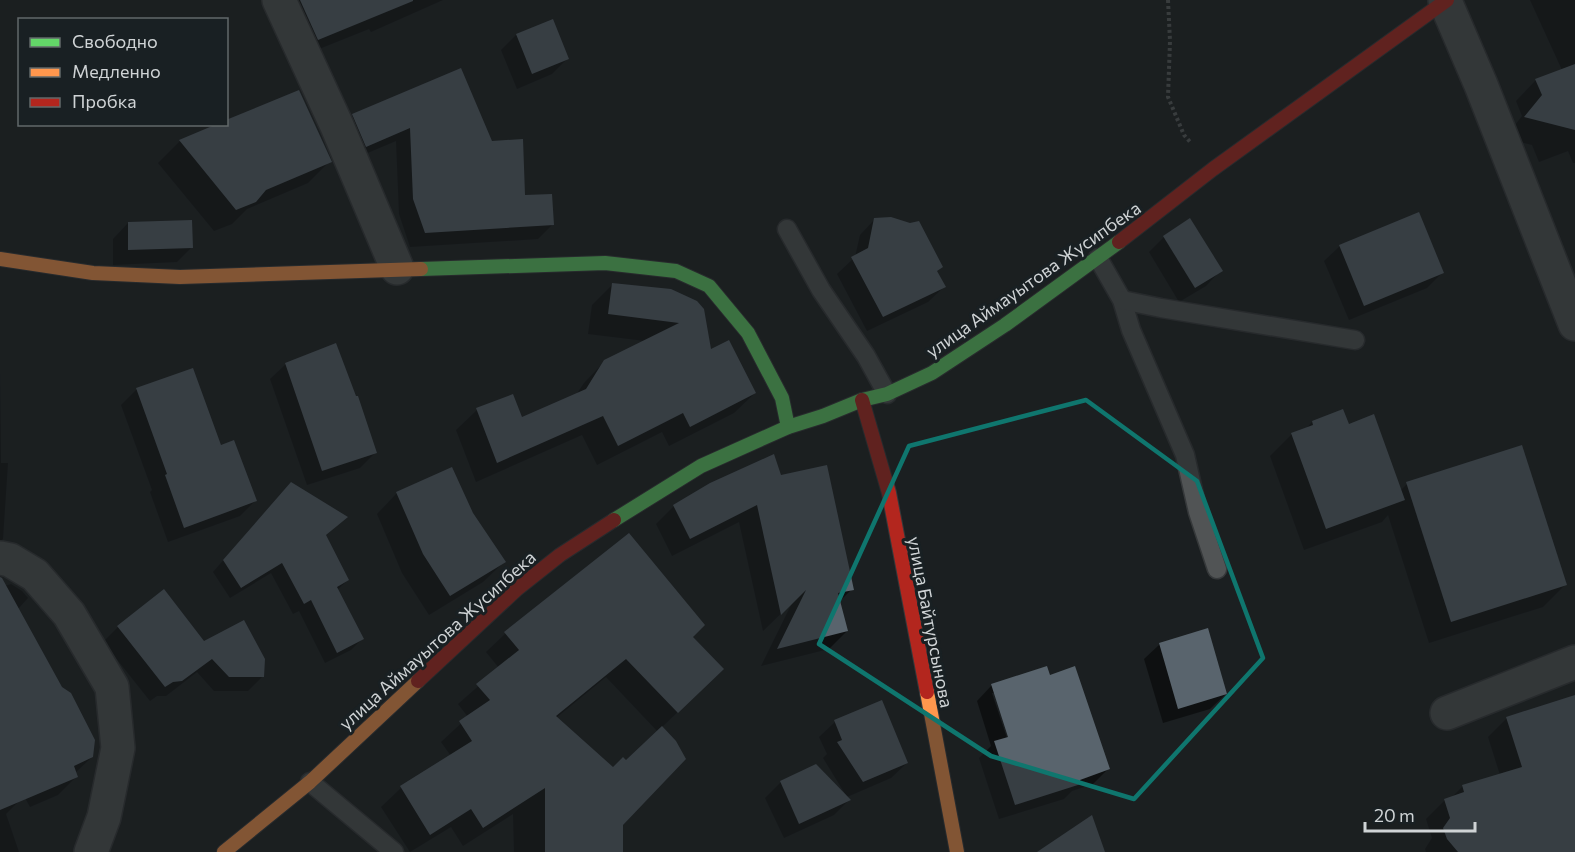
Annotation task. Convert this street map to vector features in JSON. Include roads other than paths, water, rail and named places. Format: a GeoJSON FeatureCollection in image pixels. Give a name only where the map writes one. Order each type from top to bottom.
{"type":"FeatureCollection","features":[{"type":"Feature","properties":{"kind":"street"},"geometry":{"type":"LineString","coordinates":[[279,0],[337,126],[396,268]]}},
{"type":"Feature","properties":{"kind":"street"},"geometry":{"type":"LineString","coordinates":[[1446,0],[1575,324]]}},
{"type":"Feature","properties":{"kind":"street","name":"улица Аймауытова Жусипбека"},"geometry":{"type":"LineString","coordinates":[[224,852],[310,782],[517,589],[560,555],[701,466],[788,427],[862,400],[887,394],[932,373],[1005,325],[1098,258],[1213,169],[1446,0]]}},
{"type":"Feature","properties":{"kind":"street"},"geometry":{"type":"LineString","coordinates":[[0,259],[93,273],[180,277],[605,262],[676,271],[709,286],[748,333],[782,398],[788,427]]}},
{"type":"Feature","properties":{"kind":"street","name":"улица Байтурсынова"},"geometry":{"type":"LineString","coordinates":[[862,400],[889,493],[957,852]]}},
{"type":"Feature","properties":{"kind":"street"},"geometry":{"type":"LineString","coordinates":[[0,558],[10,560],[35,575],[69,614],[112,687],[118,748],[104,817],[91,852]]}},
{"type":"Feature","properties":{"kind":"street"},"geometry":{"type":"LineString","coordinates":[[1447,713],[1575,662]]}},
{"type":"Feature","properties":{"kind":"lane"},"geometry":{"type":"LineString","coordinates":[[787,229],[821,290],[866,356],[887,394]]}},
{"type":"Feature","properties":{"kind":"lane"},"geometry":{"type":"LineString","coordinates":[[1098,258],[1122,300],[1131,330],[1185,455],[1198,512],[1217,569]]}},
{"type":"Feature","properties":{"kind":"lane"},"geometry":{"type":"LineString","coordinates":[[1122,300],[1355,340]]}},
{"type":"Feature","properties":{"kind":"lane"},"geometry":{"type":"LineString","coordinates":[[310,782],[394,852]]}}]}
